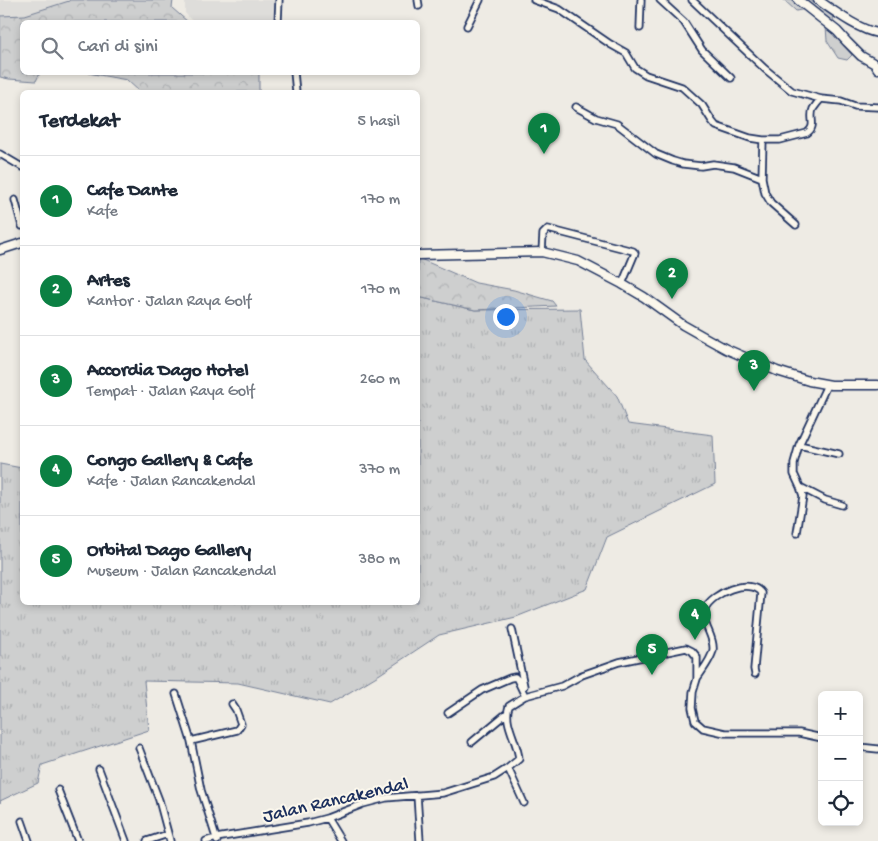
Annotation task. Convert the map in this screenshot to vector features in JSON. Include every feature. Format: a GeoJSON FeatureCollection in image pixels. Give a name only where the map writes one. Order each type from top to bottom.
{"type":"FeatureCollection","features":[{"type":"Feature","properties":{"kind":"street"},"geometry":{"type":"LineString","coordinates":[[278,20],[279,0]]}},
{"type":"Feature","properties":{"kind":"street"},"geometry":{"type":"LineString","coordinates":[[466,26],[480,0]]}},
{"type":"Feature","properties":{"kind":"street"},"geometry":{"type":"LineString","coordinates":[[534,0],[559,9],[626,53],[635,68],[646,76],[682,87],[702,105],[716,126],[750,138],[780,140],[810,132],[813,109],[821,99]]}},
{"type":"Feature","properties":{"kind":"street"},"geometry":{"type":"LineString","coordinates":[[640,28],[641,0]]}},
{"type":"Feature","properties":{"kind":"street"},"geometry":{"type":"LineString","coordinates":[[660,0],[684,22],[702,50],[731,78]]}},
{"type":"Feature","properties":{"kind":"street"},"geometry":{"type":"LineString","coordinates":[[692,0],[765,69],[792,91],[821,99],[841,101],[855,106],[878,107]]}},
{"type":"Feature","properties":{"kind":"street"},"geometry":{"type":"LineString","coordinates":[[798,0],[837,30],[846,42],[861,56],[875,64],[878,69]]}},
{"type":"Feature","properties":{"kind":"street"},"geometry":{"type":"LineString","coordinates":[[818,0],[847,19],[872,32],[878,33]]}},
{"type":"Feature","properties":{"kind":"street"},"geometry":{"type":"LineString","coordinates":[[294,75],[296,90]]}},
{"type":"Feature","properties":{"kind":"street"},"geometry":{"type":"LineString","coordinates":[[576,107],[596,118],[617,124],[656,154],[672,161],[701,166],[713,164],[734,167],[762,178]]}},
{"type":"Feature","properties":{"kind":"street"},"geometry":{"type":"LineString","coordinates":[[763,140],[762,178],[765,193],[772,203],[796,225]]}},
{"type":"Feature","properties":{"kind":"street"},"geometry":{"type":"LineString","coordinates":[[0,154],[20,166]]}},
{"type":"Feature","properties":{"kind":"street"},"geometry":{"type":"LineString","coordinates":[[15,200],[20,219]]}},
{"type":"Feature","properties":{"kind":"street"},"geometry":{"type":"LineString","coordinates":[[542,252],[543,234],[548,229],[633,251],[635,253],[622,284]]}},
{"type":"Feature","properties":{"kind":"street"},"geometry":{"type":"LineString","coordinates":[[0,250],[20,244]]}},
{"type":"Feature","properties":{"kind":"street"},"geometry":{"type":"LineString","coordinates":[[420,255],[542,252],[578,261],[644,297],[683,325],[726,349],[783,374],[826,385],[878,385]]}},
{"type":"Feature","properties":{"kind":"street"},"geometry":{"type":"LineString","coordinates":[[796,533],[803,496],[794,474],[795,458],[826,385]]}},
{"type":"Feature","properties":{"kind":"street"},"geometry":{"type":"LineString","coordinates":[[800,445],[839,454]]}},
{"type":"Feature","properties":{"kind":"street"},"geometry":{"type":"LineString","coordinates":[[800,487],[825,500],[842,504]]}},
{"type":"Feature","properties":{"kind":"street"},"geometry":{"type":"LineString","coordinates":[[755,674],[761,593],[757,589],[746,586],[726,589],[706,606],[704,611],[713,642],[713,652],[697,679],[693,692],[692,708],[697,724],[703,728],[725,732],[799,733],[818,737]]}},
{"type":"Feature","properties":{"kind":"street"},"geometry":{"type":"LineString","coordinates":[[512,629],[522,683],[527,695]]}},
{"type":"Feature","properties":{"kind":"street"},"geometry":{"type":"LineString","coordinates":[[524,803],[508,768],[519,760],[517,745],[510,728],[507,712],[509,706],[527,695],[562,686],[582,675],[619,662],[686,648],[692,650],[697,657],[697,679]]}},
{"type":"Feature","properties":{"kind":"street"},"geometry":{"type":"LineString","coordinates":[[448,713],[482,690],[510,678],[517,679],[527,695]]}},
{"type":"Feature","properties":{"kind":"street"},"geometry":{"type":"LineString","coordinates":[[176,694],[191,741],[201,790],[216,839]]}},
{"type":"Feature","properties":{"kind":"street"},"geometry":{"type":"LineString","coordinates":[[191,741],[237,730],[240,724],[232,704]]}},
{"type":"Feature","properties":{"kind":"street"},"geometry":{"type":"LineString","coordinates":[[472,742],[507,712]]}},
{"type":"Feature","properties":{"kind":"street"},"geometry":{"type":"LineString","coordinates":[[863,747],[878,749]]}},
{"type":"Feature","properties":{"kind":"street"},"geometry":{"type":"LineString","coordinates":[[139,748],[158,800],[169,838],[147,841]]}},
{"type":"Feature","properties":{"kind":"street","name":"Jalan Rancakendal"},"geometry":{"type":"LineString","coordinates":[[206,841],[327,818],[363,804],[386,798],[443,793],[494,777],[508,768]]}},
{"type":"Feature","properties":{"kind":"street"},"geometry":{"type":"LineString","coordinates":[[99,769],[126,841]]}},
{"type":"Feature","properties":{"kind":"street"},"geometry":{"type":"LineString","coordinates":[[58,790],[78,841]]}},
{"type":"Feature","properties":{"kind":"street"},"geometry":{"type":"LineString","coordinates":[[417,795],[420,841]]}},
{"type":"Feature","properties":{"kind":"street"},"geometry":{"type":"LineString","coordinates":[[327,818],[341,841]]}},
{"type":"Feature","properties":{"kind":"street"},"geometry":{"type":"LineString","coordinates":[[22,821],[29,841]]}},
{"type":"Feature","properties":{"kind":"shaded area"},"geometry":{"type":"Polygon","coordinates":[[[0,0],[80,0],[0,25],[0,0]]]}},
{"type":"Feature","properties":{"kind":"shaded area"},"geometry":{"type":"Polygon","coordinates":[[[185,0],[278,0],[277,20],[191,20],[185,13],[185,0]]]}},
{"type":"Feature","properties":{"kind":"green space"},"geometry":{"type":"Polygon","coordinates":[[[173,0],[172,8],[186,20],[20,20],[20,75],[39,75],[36,81],[0,77],[0,16],[25,15],[69,1],[173,0]]]}},
{"type":"Feature","properties":{"kind":"green space"},"geometry":{"type":"Polygon","coordinates":[[[784,0],[810,0],[833,17],[839,38],[852,55],[847,60],[838,58],[827,41],[826,26],[806,9],[796,11],[784,0]]]}},
{"type":"Feature","properties":{"kind":"green space"},"geometry":{"type":"Polygon","coordinates":[[[99,75],[259,75],[259,90],[138,90],[127,80],[99,75]]]}},
{"type":"Feature","properties":{"kind":"green space"},"geometry":{"type":"Polygon","coordinates":[[[420,259],[476,283],[514,290],[552,301],[556,306],[475,310],[420,297],[420,259]]]}},
{"type":"Feature","properties":{"kind":"green space"},"geometry":{"type":"Polygon","coordinates":[[[420,297],[475,310],[580,309],[585,360],[617,396],[628,424],[713,435],[715,484],[607,537],[587,589],[516,617],[439,635],[330,704],[238,683],[144,681],[149,730],[42,765],[38,783],[0,801],[0,464],[20,468],[20,605],[420,605],[420,297]]]}},
{"type":"Feature","properties":{"kind":"place","name":"Cafe Dante"},"geometry":{"type":"Point","coordinates":[544,154]}},
{"type":"Feature","properties":{"kind":"place","name":"Artes"},"geometry":{"type":"Point","coordinates":[672,299]}},
{"type":"Feature","properties":{"kind":"place","name":"Accordia Dago Hotel"},"geometry":{"type":"Point","coordinates":[754,391]}},
{"type":"Feature","properties":{"kind":"place","name":"Congo Gallery & Cafe"},"geometry":{"type":"Point","coordinates":[695,640]}},
{"type":"Feature","properties":{"kind":"place","name":"Orbital Dago Gallery"},"geometry":{"type":"Point","coordinates":[652,675]}}]}
